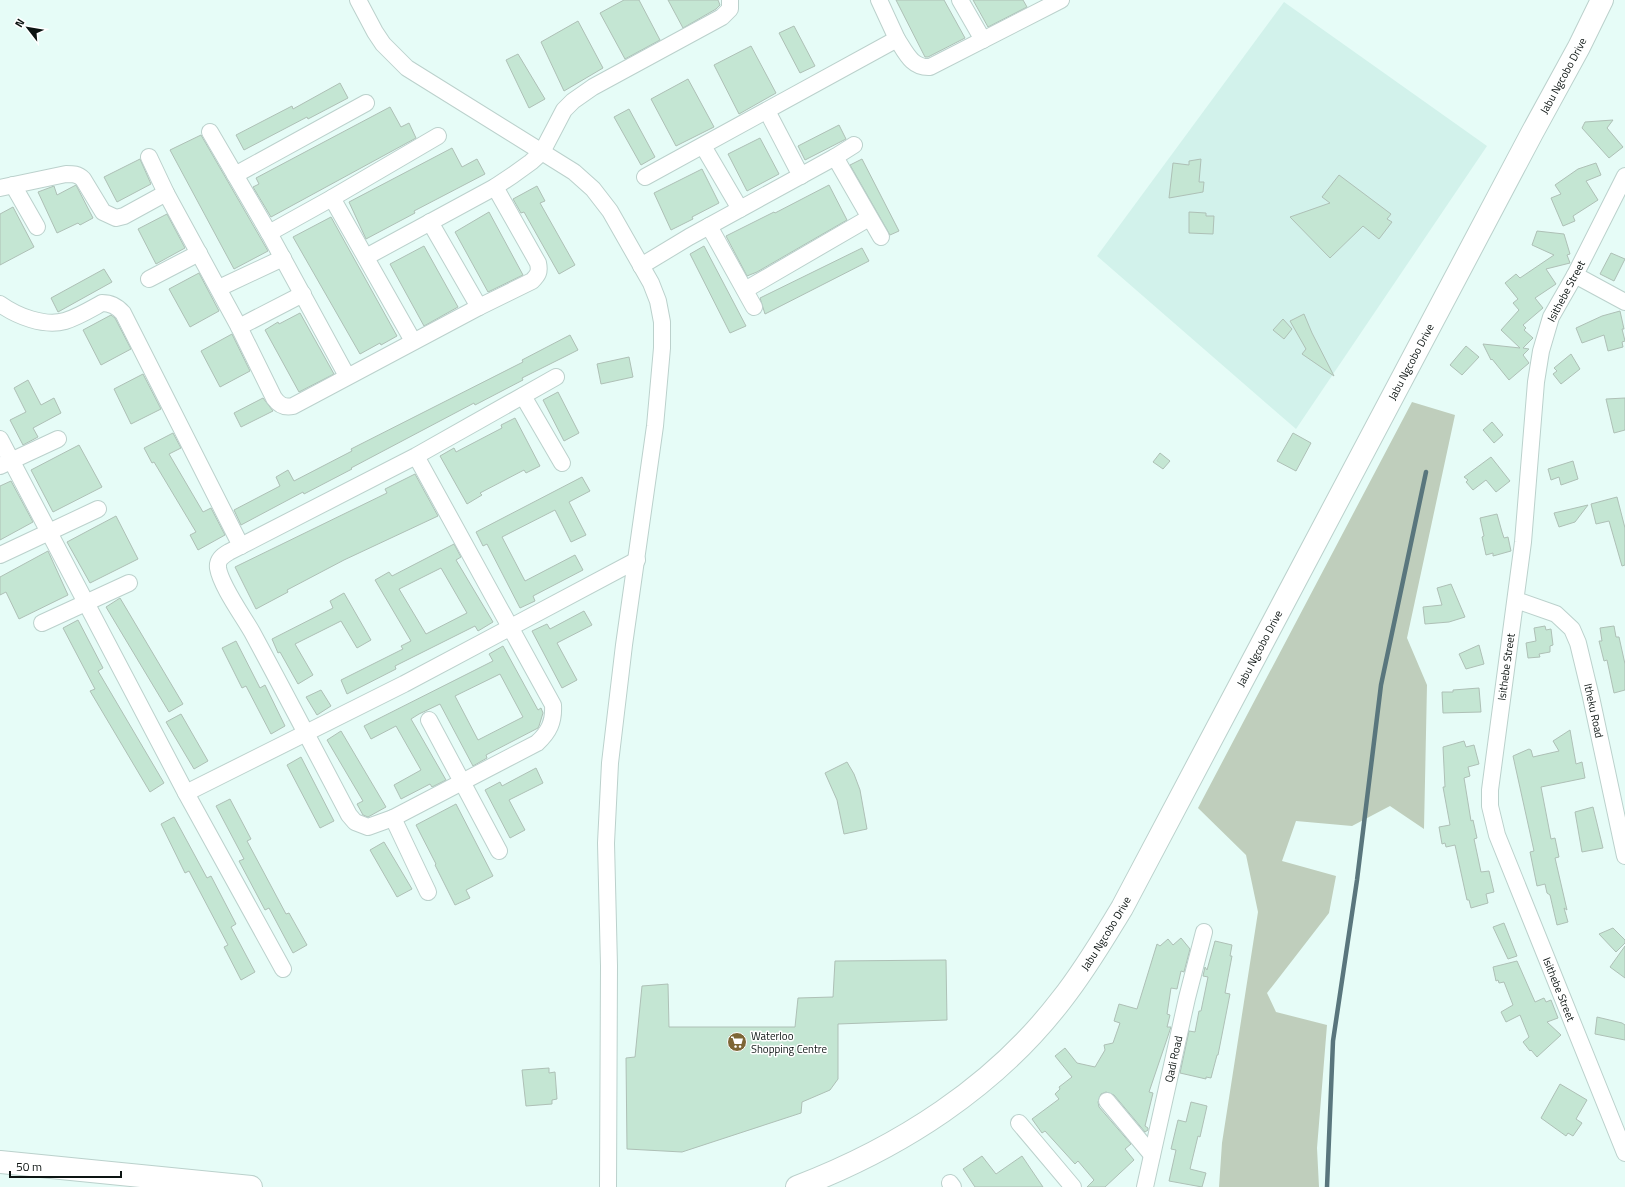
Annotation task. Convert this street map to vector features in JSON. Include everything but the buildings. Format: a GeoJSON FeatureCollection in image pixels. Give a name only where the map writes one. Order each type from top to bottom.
{"type":"FeatureCollection","features":[{"type":"Feature","properties":{"kind":"main road","name":"Jabu Ngcobo Drive"},"geometry":{"type":"LineString","coordinates":[[796,1187],[832,1174],[876,1152],[918,1129],[956,1102],[991,1074],[1028,1038],[1062,999],[1093,956],[1122,908],[1507,180],[1579,47],[1602,0]]}},
{"type":"Feature","properties":{"kind":"main road"},"geometry":{"type":"LineString","coordinates":[[0,1162],[251,1187]]}},
{"type":"Feature","properties":{"kind":"street"},"geometry":{"type":"LineString","coordinates":[[358,0],[383,44],[407,68],[574,172],[593,189],[610,211],[651,283],[658,301],[662,322],[662,348],[655,426],[623,653],[610,763],[606,843],[609,966],[608,1187]]}},
{"type":"Feature","properties":{"kind":"street"},"geometry":{"type":"LineString","coordinates":[[366,257],[495,187],[531,162],[542,152],[564,110],[572,101],[593,87],[722,17],[730,9],[730,0]]}},
{"type":"Feature","properties":{"kind":"street"},"geometry":{"type":"LineString","coordinates":[[879,0],[897,39],[911,61],[923,67],[930,67],[983,40],[1051,2]]}},
{"type":"Feature","properties":{"kind":"street"},"geometry":{"type":"LineString","coordinates":[[960,0],[983,40]]}},
{"type":"Feature","properties":{"kind":"street"},"geometry":{"type":"LineString","coordinates":[[645,177],[897,39]]}},
{"type":"Feature","properties":{"kind":"street"},"geometry":{"type":"LineString","coordinates":[[235,175],[366,103]]}},
{"type":"Feature","properties":{"kind":"street"},"geometry":{"type":"LineString","coordinates":[[767,111],[801,176]]}},
{"type":"Feature","properties":{"kind":"street"},"geometry":{"type":"LineString","coordinates":[[210,132],[269,233],[347,376]]}},
{"type":"Feature","properties":{"kind":"street"},"geometry":{"type":"LineString","coordinates":[[269,233],[438,136]]}},
{"type":"Feature","properties":{"kind":"street"},"geometry":{"type":"LineString","coordinates":[[641,266],[854,145]]}},
{"type":"Feature","properties":{"kind":"street"},"geometry":{"type":"LineString","coordinates":[[703,146],[740,209]]}},
{"type":"Feature","properties":{"kind":"street"},"geometry":{"type":"LineString","coordinates":[[149,157],[166,193],[219,288],[274,398],[277,403],[287,408],[413,341],[532,281],[539,273],[540,269],[538,263],[495,187]]}},
{"type":"Feature","properties":{"kind":"street"},"geometry":{"type":"LineString","coordinates":[[835,157],[881,237]]}},
{"type":"Feature","properties":{"kind":"street"},"geometry":{"type":"LineString","coordinates":[[37,227],[6,186],[66,174],[79,176],[104,212],[116,218],[124,216],[166,193]]}},
{"type":"Feature","properties":{"kind":"street","name":"Isithebe Street"},"geometry":{"type":"LineString","coordinates":[[1625,176],[1575,275],[1551,317],[1541,351],[1516,600],[1491,773],[1490,806],[1497,835],[1625,1154]]}},
{"type":"Feature","properties":{"kind":"street"},"geometry":{"type":"LineString","coordinates":[[332,198],[413,341]]}},
{"type":"Feature","properties":{"kind":"street"},"geometry":{"type":"LineString","coordinates":[[745,290],[869,218]]}},
{"type":"Feature","properties":{"kind":"street"},"geometry":{"type":"LineString","coordinates":[[430,222],[479,307]]}},
{"type":"Feature","properties":{"kind":"street"},"geometry":{"type":"LineString","coordinates":[[709,226],[754,307]]}},
{"type":"Feature","properties":{"kind":"street"},"geometry":{"type":"LineString","coordinates":[[149,279],[199,253]]}},
{"type":"Feature","properties":{"kind":"street"},"geometry":{"type":"LineString","coordinates":[[219,288],[283,258]]}},
{"type":"Feature","properties":{"kind":"street"},"geometry":{"type":"LineString","coordinates":[[1575,275],[1625,302]]}},
{"type":"Feature","properties":{"kind":"street"},"geometry":{"type":"LineString","coordinates":[[239,327],[303,294]]}},
{"type":"Feature","properties":{"kind":"street"},"geometry":{"type":"LineString","coordinates":[[0,304],[20,315],[41,321],[53,322],[66,321],[102,303],[119,308],[123,313],[241,546]]}},
{"type":"Feature","properties":{"kind":"street"},"geometry":{"type":"LineString","coordinates":[[416,456],[553,705],[553,715],[546,735],[536,743],[393,818],[368,827],[354,822],[349,815],[252,631],[226,587],[218,568],[218,561],[221,557],[241,546],[416,456],[556,377]]}},
{"type":"Feature","properties":{"kind":"street"},"geometry":{"type":"LineString","coordinates":[[523,396],[562,463]]}},
{"type":"Feature","properties":{"kind":"street"},"geometry":{"type":"LineString","coordinates":[[5,463],[58,439]]}},
{"type":"Feature","properties":{"kind":"street"},"geometry":{"type":"LineString","coordinates":[[0,440],[5,463],[48,532],[186,793],[283,969]]}},
{"type":"Feature","properties":{"kind":"street"},"geometry":{"type":"LineString","coordinates":[[0,555],[98,509]]}},
{"type":"Feature","properties":{"kind":"street"},"geometry":{"type":"LineString","coordinates":[[186,793],[404,684],[637,560]]}},
{"type":"Feature","properties":{"kind":"street"},"geometry":{"type":"LineString","coordinates":[[42,623],[129,583]]}},
{"type":"Feature","properties":{"kind":"street","name":"Itheku Road"},"geometry":{"type":"LineString","coordinates":[[1516,600],[1556,614],[1572,629],[1578,643],[1625,856]]}},
{"type":"Feature","properties":{"kind":"street"},"geometry":{"type":"LineString","coordinates":[[429,720],[461,783],[499,851]]}},
{"type":"Feature","properties":{"kind":"street"},"geometry":{"type":"LineString","coordinates":[[393,818],[428,892]]}},
{"type":"Feature","properties":{"kind":"street","name":"Qadi Road"},"geometry":{"type":"LineString","coordinates":[[1145,1187],[1184,1011],[1204,932]]}},
{"type":"Feature","properties":{"kind":"street"},"geometry":{"type":"LineString","coordinates":[[1107,1101],[1152,1155]]}},
{"type":"Feature","properties":{"kind":"street"},"geometry":{"type":"LineString","coordinates":[[1019,1123],[1073,1187]]}},
{"type":"Feature","properties":{"kind":"shaded area"},"geometry":{"type":"Polygon","coordinates":[[[1284,2],[1487,146],[1296,429],[1097,256],[1284,2]]]}},
{"type":"Feature","properties":{"kind":"shaded area"},"geometry":{"type":"Polygon","coordinates":[[[1412,402],[1455,415],[1407,638],[1427,685],[1424,829],[1390,806],[1352,826],[1296,821],[1282,861],[1336,876],[1329,913],[1267,993],[1276,1012],[1327,1025],[1317,1148],[1319,1187],[1219,1187],[1222,1143],[1258,912],[1246,855],[1198,808],[1412,402]]]}},
{"type":"Feature","properties":{"kind":"waterway"},"geometry":{"type":"LineString","coordinates":[[1327,1187],[1333,1041],[1357,880],[1381,685],[1426,472]]}},
{"type":"Feature","properties":{"kind":"place","name":"Waterloo Shopping Centre"},"geometry":{"type":"Point","coordinates":[737,1042]}}]}
